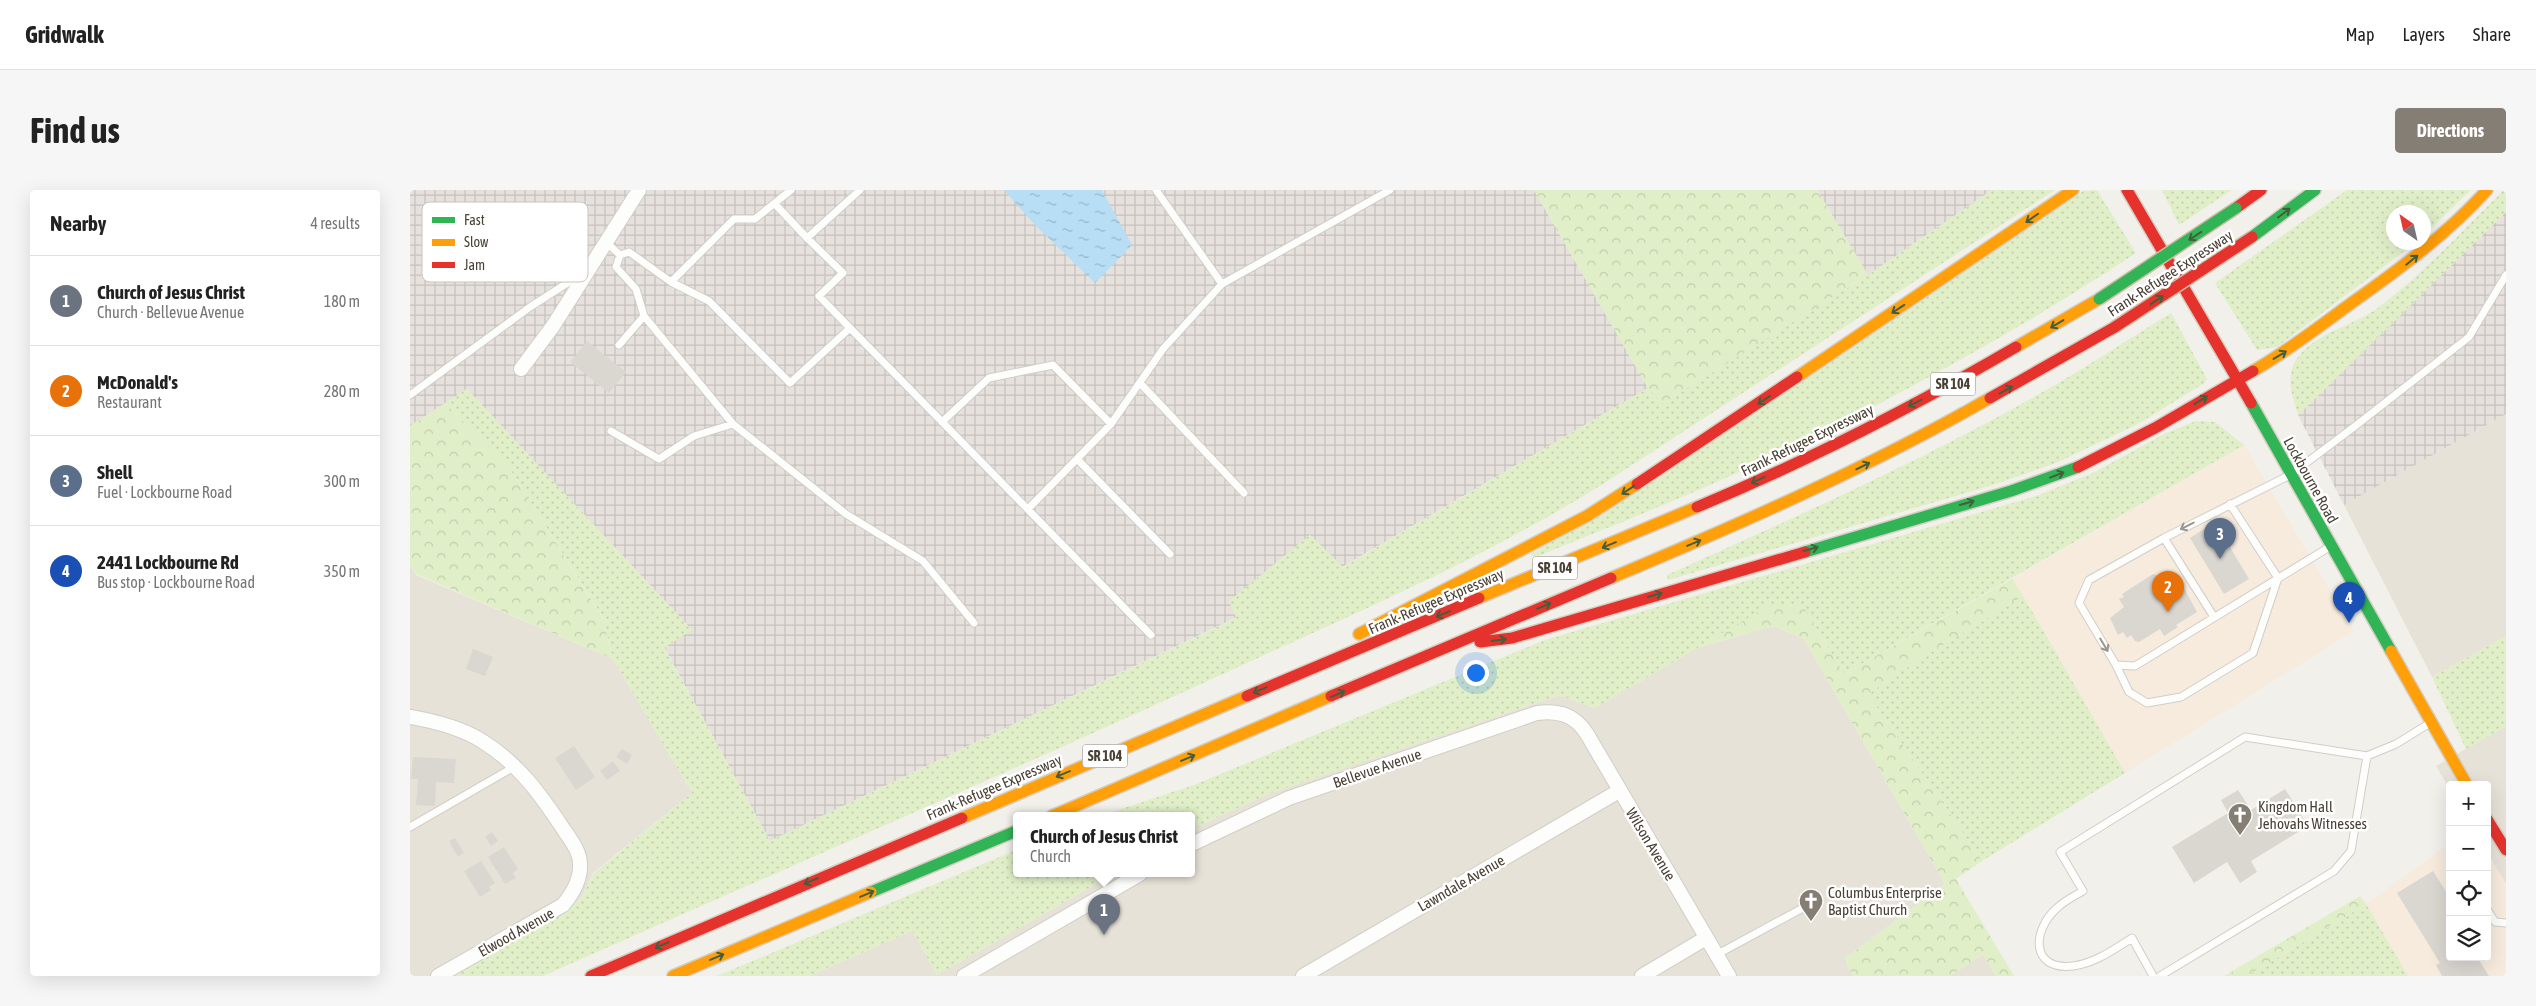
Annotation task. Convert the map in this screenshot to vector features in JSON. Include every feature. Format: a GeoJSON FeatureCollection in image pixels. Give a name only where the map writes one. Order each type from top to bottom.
{"type":"FeatureCollection","features":[{"type":"Feature","properties":{"kind":"main road"},"geometry":{"type":"LineString","coordinates":[[1305,671],[1360,633],[1587,516],[1693,448],[2073,190]]}},
{"type":"Feature","properties":{"kind":"main road","name":"Lockbourne Road"},"geometry":{"type":"LineString","coordinates":[[2127,190],[2237,378],[2290,475],[2465,781]]}},
{"type":"Feature","properties":{"kind":"main road","name":"Frank-Refugee Expressway"},"geometry":{"type":"LineString","coordinates":[[591,976],[1305,671],[1635,534],[1802,460],[1979,370],[2099,299],[2261,190]]}},
{"type":"Feature","properties":{"kind":"main road","name":"Frank-Refugee Expressway"},"geometry":{"type":"LineString","coordinates":[[1061,812],[1450,645],[1739,525],[1819,488],[1931,432],[2116,327],[2252,237],[2316,190]]}},
{"type":"Feature","properties":{"kind":"main road"},"geometry":{"type":"LineString","coordinates":[[1450,645],[1512,638],[2046,480],[2081,466],[2155,428],[2237,378],[2282,354],[2359,300],[2414,258],[2467,212],[2486,190]]}},
{"type":"Feature","properties":{"kind":"main road"},"geometry":{"type":"LineString","coordinates":[[2491,830],[2506,850]]}},
{"type":"Feature","properties":{"kind":"main road"},"geometry":{"type":"LineString","coordinates":[[672,976],[1013,832]]}},
{"type":"Feature","properties":{"kind":"street"},"geometry":{"type":"LineString","coordinates":[[588,269],[639,190]]}},
{"type":"Feature","properties":{"kind":"street"},"geometry":{"type":"LineString","coordinates":[[521,369],[553,326],[580,282]]}},
{"type":"Feature","properties":{"kind":"street","name":"Bellevue Avenue"},"geometry":{"type":"LineString","coordinates":[[1195,843],[1290,798],[1528,716],[1553,710],[1568,716]]}},
{"type":"Feature","properties":{"kind":"street","name":"Wilson Avenue"},"geometry":{"type":"LineString","coordinates":[[1568,716],[1580,723],[1729,976]]}},
{"type":"Feature","properties":{"kind":"street"},"geometry":{"type":"LineString","coordinates":[[410,717],[452,727],[481,740],[514,767]]}},
{"type":"Feature","properties":{"kind":"street","name":"Elwood Avenue"},"geometry":{"type":"LineString","coordinates":[[438,976],[563,905],[574,892],[580,863],[575,846],[538,791],[514,767]]}},
{"type":"Feature","properties":{"kind":"street","name":"Lawndale Avenue"},"geometry":{"type":"LineString","coordinates":[[1303,976],[1619,791]]}},
{"type":"Feature","properties":{"kind":"street"},"geometry":{"type":"LineString","coordinates":[[964,976],[1135,877]]}},
{"type":"Feature","properties":{"kind":"street"},"geometry":{"type":"LineString","coordinates":[[1642,976],[1706,938]]}},
{"type":"Feature","properties":{"kind":"lane"},"geometry":{"type":"LineString","coordinates":[[671,282],[734,220],[755,220],[791,190]]}},
{"type":"Feature","properties":{"kind":"lane"},"geometry":{"type":"LineString","coordinates":[[807,238],[860,190]]}},
{"type":"Feature","properties":{"kind":"lane"},"geometry":{"type":"LineString","coordinates":[[1156,190],[1222,284]]}},
{"type":"Feature","properties":{"kind":"lane"},"geometry":{"type":"LineString","coordinates":[[1028,509],[1111,424],[1163,349],[1222,284],[1390,190]]}},
{"type":"Feature","properties":{"kind":"lane"},"geometry":{"type":"LineString","coordinates":[[774,204],[843,273],[819,296],[1152,635]]}},
{"type":"Feature","properties":{"kind":"lane"},"geometry":{"type":"LineString","coordinates":[[606,242],[620,255]]}},
{"type":"Feature","properties":{"kind":"lane"},"geometry":{"type":"LineString","coordinates":[[620,255],[629,252],[671,282],[710,300],[790,383],[850,328]]}},
{"type":"Feature","properties":{"kind":"lane"},"geometry":{"type":"LineString","coordinates":[[620,255],[616,268],[636,288],[644,316],[732,424],[846,514],[923,561],[974,623]]}},
{"type":"Feature","properties":{"kind":"lane"},"geometry":{"type":"LineString","coordinates":[[2278,578],[2252,652],[2181,697],[2147,703],[2129,692],[2079,603],[2089,580],[2164,538],[2290,475],[2469,337],[2506,275]]}},
{"type":"Feature","properties":{"kind":"lane"},"geometry":{"type":"LineString","coordinates":[[410,395],[530,307],[569,282]]}},
{"type":"Feature","properties":{"kind":"lane"},"geometry":{"type":"LineString","coordinates":[[619,345],[644,316]]}},
{"type":"Feature","properties":{"kind":"lane"},"geometry":{"type":"LineString","coordinates":[[942,422],[989,378],[1053,366],[1111,424]]}},
{"type":"Feature","properties":{"kind":"lane"},"geometry":{"type":"LineString","coordinates":[[1140,382],[1244,493]]}},
{"type":"Feature","properties":{"kind":"lane"},"geometry":{"type":"LineString","coordinates":[[611,430],[659,459],[694,436],[732,424]]}},
{"type":"Feature","properties":{"kind":"lane"},"geometry":{"type":"LineString","coordinates":[[1077,459],[1170,554]]}},
{"type":"Feature","properties":{"kind":"lane"},"geometry":{"type":"LineString","coordinates":[[2230,504],[2278,578]]}},
{"type":"Feature","properties":{"kind":"lane"},"geometry":{"type":"LineString","coordinates":[[2164,538],[2214,617]]}},
{"type":"Feature","properties":{"kind":"lane"},"geometry":{"type":"LineString","coordinates":[[2116,666],[2135,666],[2331,546]]}},
{"type":"Feature","properties":{"kind":"lane"},"geometry":{"type":"LineString","coordinates":[[2153,976],[2132,938],[2096,960],[2073,966],[2054,966],[2042,957],[2038,946],[2041,932],[2056,908],[2083,891],[2060,852],[2245,737],[2367,756],[2396,744],[2431,723]]}},
{"type":"Feature","properties":{"kind":"lane"},"geometry":{"type":"LineString","coordinates":[[2160,976],[2334,871],[2351,851],[2367,756]]}},
{"type":"Feature","properties":{"kind":"lane"},"geometry":{"type":"LineString","coordinates":[[410,827],[514,767]]}},
{"type":"Feature","properties":{"kind":"lane"},"geometry":{"type":"LineString","coordinates":[[1716,955],[1812,903]]}},
{"type":"Feature","properties":{"kind":"lane"},"geometry":{"type":"LineString","coordinates":[[2491,916],[2495,922],[2506,923]]}},
{"type":"Feature","properties":{"kind":"shaded area"},"geometry":{"type":"Polygon","coordinates":[[[410,190],[1534,190],[1648,388],[1342,567],[1310,535],[1237,617],[770,841],[664,647],[691,629],[467,389],[410,426],[410,190]]]}},
{"type":"Feature","properties":{"kind":"shaded area"},"geometry":{"type":"Polygon","coordinates":[[[1817,190],[1992,190],[1868,275],[1817,190]]]}},
{"type":"Feature","properties":{"kind":"shaded area"},"geometry":{"type":"Polygon","coordinates":[[[2506,212],[2506,414],[2344,505],[2298,415],[2506,212]]]}},
{"type":"Feature","properties":{"kind":"shaded area"},"geometry":{"type":"Polygon","coordinates":[[[2506,414],[2506,636],[2432,677],[2344,505],[2506,414]]]}},
{"type":"Feature","properties":{"kind":"shaded area"},"geometry":{"type":"Polygon","coordinates":[[[2244,445],[2354,631],[2125,773],[2012,579],[2244,445]]]}},
{"type":"Feature","properties":{"kind":"shaded area"},"geometry":{"type":"Polygon","coordinates":[[[410,564],[416,575],[613,659],[692,793],[593,873],[581,899],[453,976],[410,976],[410,564]]]}},
{"type":"Feature","properties":{"kind":"shaded area"},"geometry":{"type":"Polygon","coordinates":[[[1774,626],[1804,639],[1945,884],[1844,959],[1853,976],[809,976],[912,931],[937,975],[1108,877],[1195,877],[1195,828],[1268,794],[1559,695],[1595,708],[1697,648],[1774,626]]]}},
{"type":"Feature","properties":{"kind":"shaded area"},"geometry":{"type":"Polygon","coordinates":[[[2506,726],[2506,884],[2491,859],[2491,781],[2446,781],[2446,783],[2436,766],[2506,726]]]}},
{"type":"Feature","properties":{"kind":"shaded area"},"geometry":{"type":"Polygon","coordinates":[[[2446,846],[2446,961],[2491,961],[2491,859],[2506,884],[2506,976],[2408,976],[2366,904],[2446,846]]]}},
{"type":"Feature","properties":{"kind":"shaded area"},"geometry":{"type":"Polygon","coordinates":[[[1983,954],[1996,976],[1950,976],[1983,954]]]}},
{"type":"Feature","properties":{"kind":"green space"},"geometry":{"type":"Polygon","coordinates":[[[1534,190],[1817,190],[1868,275],[1662,404],[1648,388],[1534,190]]]}},
{"type":"Feature","properties":{"kind":"green space"},"geometry":{"type":"Polygon","coordinates":[[[1992,190],[2055,190],[1603,484],[1511,537],[1369,607],[1140,712],[543,976],[453,976],[581,899],[593,874],[692,793],[613,659],[602,616],[510,469],[445,403],[467,389],[692,630],[664,648],[770,841],[1236,618],[1229,601],[1310,535],[1343,567],[1648,388],[1663,403],[1868,275],[1992,190]]]}},
{"type":"Feature","properties":{"kind":"green space"},"geometry":{"type":"Polygon","coordinates":[[[2097,190],[2136,253],[2091,282],[1953,364],[1811,438],[1650,511],[1536,557],[1530,555],[2083,191],[2097,190]]]}},
{"type":"Feature","properties":{"kind":"green space"},"geometry":{"type":"Polygon","coordinates":[[[2162,190],[2232,190],[2179,225],[2162,190]]]}},
{"type":"Feature","properties":{"kind":"green space"},"geometry":{"type":"Polygon","coordinates":[[[2347,190],[2471,190],[2431,228],[2431,205],[2386,205],[2386,250],[2406,250],[2277,347],[2257,350],[2215,283],[2347,190]]]}},
{"type":"Feature","properties":{"kind":"green space"},"geometry":{"type":"Polygon","coordinates":[[[2506,190],[2506,212],[2298,415],[2290,381],[2296,360],[2303,351],[2323,336],[2369,314],[2396,294],[2443,251],[2506,190]]]}},
{"type":"Feature","properties":{"kind":"green space"},"geometry":{"type":"Polygon","coordinates":[[[2171,313],[2207,379],[2203,384],[2138,424],[2056,463],[1990,486],[1668,580],[1667,575],[1814,508],[1960,437],[2055,385],[2171,313]]]}},
{"type":"Feature","properties":{"kind":"green space"},"geometry":{"type":"Polygon","coordinates":[[[445,403],[510,469],[602,617],[613,659],[416,574],[410,564],[410,426],[445,403]]]}},
{"type":"Feature","properties":{"kind":"green space"},"geometry":{"type":"Polygon","coordinates":[[[2196,421],[2215,422],[2244,445],[1844,674],[1803,606],[1769,606],[1595,708],[1559,695],[1268,794],[1195,828],[1195,812],[1112,812],[1194,785],[1545,640],[2036,496],[2093,473],[2164,434],[2196,421]]]}},
{"type":"Feature","properties":{"kind":"green space"},"geometry":{"type":"Polygon","coordinates":[[[2012,579],[2023,596],[1921,658],[1868,694],[1982,861],[1956,879],[2014,976],[1996,976],[1983,954],[1950,976],[1853,976],[1844,959],[1945,884],[1804,639],[1774,626],[1697,648],[1768,606],[1803,606],[1844,674],[2012,579]]]}},
{"type":"Feature","properties":{"kind":"green space"},"geometry":{"type":"Polygon","coordinates":[[[2023,596],[2125,773],[1982,861],[1868,694],[1921,658],[2023,596]]]}},
{"type":"Feature","properties":{"kind":"green space"},"geometry":{"type":"Polygon","coordinates":[[[2506,636],[2506,726],[2466,749],[2432,677],[2506,636]]]}},
{"type":"Feature","properties":{"kind":"green space"},"geometry":{"type":"Polygon","coordinates":[[[1013,851],[1013,877],[1108,877],[937,975],[912,931],[809,976],[717,976],[1013,851]]]}},
{"type":"Feature","properties":{"kind":"green space"},"geometry":{"type":"Polygon","coordinates":[[[2360,896],[2366,904],[2247,976],[2224,976],[2360,896]]]}},
{"type":"Feature","properties":{"kind":"green space"},"geometry":{"type":"Polygon","coordinates":[[[2366,904],[2408,976],[2247,976],[2366,904]]]}},
{"type":"Feature","properties":{"kind":"water"},"geometry":{"type":"Polygon","coordinates":[[[1004,190],[1102,190],[1132,245],[1095,283],[1034,224],[1004,190]]]}},
{"type":"Feature","properties":{"kind":"building"},"geometry":{"type":"Polygon","coordinates":[[[587,341],[626,372],[609,393],[570,362],[587,341]]]}},
{"type":"Feature","properties":{"kind":"building"},"geometry":{"type":"Polygon","coordinates":[[[2215,522],[2249,579],[2224,594],[2190,538],[2215,522]]]}},
{"type":"Feature","properties":{"kind":"building"},"geometry":{"type":"Polygon","coordinates":[[[2168,570],[2174,580],[2180,581],[2197,612],[2176,625],[2178,627],[2164,636],[2160,629],[2139,642],[2135,641],[2131,635],[2127,638],[2123,632],[2118,635],[2110,618],[2124,607],[2119,599],[2124,597],[2122,594],[2153,574],[2159,576],[2168,570]]]}},
{"type":"Feature","properties":{"kind":"building"},"geometry":{"type":"Polygon","coordinates":[[[473,649],[493,657],[485,676],[466,669],[473,649]]]}},
{"type":"Feature","properties":{"kind":"building"},"geometry":{"type":"Polygon","coordinates":[[[574,746],[595,777],[576,790],[555,758],[574,746]]]}},
{"type":"Feature","properties":{"kind":"building"},"geometry":{"type":"Polygon","coordinates":[[[622,749],[632,755],[627,764],[616,757],[622,749]]]}},
{"type":"Feature","properties":{"kind":"building"},"geometry":{"type":"Polygon","coordinates":[[[413,757],[456,759],[454,783],[436,782],[435,806],[416,805],[418,779],[411,779],[413,757]]]}},
{"type":"Feature","properties":{"kind":"building"},"geometry":{"type":"Polygon","coordinates":[[[613,761],[620,771],[607,780],[600,771],[613,761]]]}},
{"type":"Feature","properties":{"kind":"building","name":"Kingdom Hall Jehovahs Witnesses"},"geometry":{"type":"Polygon","coordinates":[[[2285,789],[2308,826],[2251,861],[2257,872],[2240,883],[2227,862],[2194,883],[2172,847],[2228,813],[2221,800],[2238,790],[2251,810],[2285,789]]]}},
{"type":"Feature","properties":{"kind":"building"},"geometry":{"type":"Polygon","coordinates":[[[492,832],[498,841],[491,846],[485,837],[492,832]]]}},
{"type":"Feature","properties":{"kind":"building"},"geometry":{"type":"Polygon","coordinates":[[[455,838],[464,853],[458,857],[449,841],[455,838]]]}},
{"type":"Feature","properties":{"kind":"building"},"geometry":{"type":"Polygon","coordinates":[[[504,847],[518,869],[513,873],[516,878],[505,884],[488,857],[504,847]]]}},
{"type":"Feature","properties":{"kind":"building"},"geometry":{"type":"Polygon","coordinates":[[[481,861],[495,883],[489,887],[491,890],[480,897],[464,871],[481,861]]]}},
{"type":"Feature","properties":{"kind":"building"},"geometry":{"type":"Polygon","coordinates":[[[2433,871],[2446,892],[2446,961],[2480,961],[2489,976],[2442,976],[2436,965],[2440,963],[2397,893],[2433,871]]]}},
{"type":"Feature","properties":{"kind":"traffic: fast"},"geometry":{"type":"LineString","coordinates":[[2252,237],[2315,190]]}},
{"type":"Feature","properties":{"kind":"traffic: fast"},"geometry":{"type":"LineString","coordinates":[[2099,299],[2236,208]]}},
{"type":"Feature","properties":{"kind":"traffic: fast"},"geometry":{"type":"LineString","coordinates":[[2251,403],[2391,651]]}},
{"type":"Feature","properties":{"kind":"traffic: fast"},"geometry":{"type":"LineString","coordinates":[[1805,552],[2011,491],[2078,467]]}},
{"type":"Feature","properties":{"kind":"traffic: fast"},"geometry":{"type":"LineString","coordinates":[[871,892],[1013,832]]}},
{"type":"Feature","properties":{"kind":"traffic: slow"},"geometry":{"type":"LineString","coordinates":[[1797,377],[2073,190]]}},
{"type":"Feature","properties":{"kind":"traffic: slow"},"geometry":{"type":"LineString","coordinates":[[2253,371],[2304,338],[2406,263],[2440,236],[2487,190]]}},
{"type":"Feature","properties":{"kind":"traffic: slow"},"geometry":{"type":"LineString","coordinates":[[2016,347],[2099,299]]}},
{"type":"Feature","properties":{"kind":"traffic: slow"},"geometry":{"type":"LineString","coordinates":[[1611,578],[1803,494],[1944,424],[1990,398]]}},
{"type":"Feature","properties":{"kind":"traffic: slow"},"geometry":{"type":"LineString","coordinates":[[1359,634],[1587,516],[1637,484]]}},
{"type":"Feature","properties":{"kind":"traffic: slow"},"geometry":{"type":"LineString","coordinates":[[1479,598],[1697,507]]}},
{"type":"Feature","properties":{"kind":"traffic: slow"},"geometry":{"type":"LineString","coordinates":[[2391,651],[2465,781]]}},
{"type":"Feature","properties":{"kind":"traffic: slow"},"geometry":{"type":"LineString","coordinates":[[962,818],[1247,696]]}},
{"type":"Feature","properties":{"kind":"traffic: slow"},"geometry":{"type":"LineString","coordinates":[[1061,812],[1331,696]]}},
{"type":"Feature","properties":{"kind":"traffic: slow"},"geometry":{"type":"LineString","coordinates":[[673,976],[871,892]]}},
{"type":"Feature","properties":{"kind":"traffic: jam"},"geometry":{"type":"LineString","coordinates":[[2127,190],[2251,403]]}},
{"type":"Feature","properties":{"kind":"traffic: jam"},"geometry":{"type":"LineString","coordinates":[[2236,208],[2261,190]]}},
{"type":"Feature","properties":{"kind":"traffic: jam"},"geometry":{"type":"LineString","coordinates":[[2115,327],[2252,237]]}},
{"type":"Feature","properties":{"kind":"traffic: jam"},"geometry":{"type":"LineString","coordinates":[[1990,398],[2115,327]]}},
{"type":"Feature","properties":{"kind":"traffic: jam"},"geometry":{"type":"LineString","coordinates":[[1697,507],[1738,490],[1859,433],[2016,347]]}},
{"type":"Feature","properties":{"kind":"traffic: jam"},"geometry":{"type":"LineString","coordinates":[[2078,467],[2155,428],[2253,371]]}},
{"type":"Feature","properties":{"kind":"traffic: jam"},"geometry":{"type":"LineString","coordinates":[[1637,484],[1797,377]]}},
{"type":"Feature","properties":{"kind":"traffic: jam"},"geometry":{"type":"LineString","coordinates":[[1480,642],[1512,638],[1805,552]]}},
{"type":"Feature","properties":{"kind":"traffic: jam"},"geometry":{"type":"LineString","coordinates":[[1331,696],[1611,578]]}},
{"type":"Feature","properties":{"kind":"traffic: jam"},"geometry":{"type":"LineString","coordinates":[[1247,696],[1479,598]]}},
{"type":"Feature","properties":{"kind":"traffic: jam"},"geometry":{"type":"LineString","coordinates":[[591,976],[962,818]]}},
{"type":"Feature","properties":{"kind":"traffic: jam"},"geometry":{"type":"LineString","coordinates":[[2491,826],[2506,850]]}},
{"type":"Feature","properties":{"kind":"place","name":"Shell"},"geometry":{"type":"Point","coordinates":[2220,559]}},
{"type":"Feature","properties":{"kind":"place","name":"McDonald's"},"geometry":{"type":"Point","coordinates":[2168,612]}},
{"type":"Feature","properties":{"kind":"place","name":"2441 Lockbourne Rd"},"geometry":{"type":"Point","coordinates":[2349,623]}},
{"type":"Feature","properties":{"kind":"place","name":"Kingdom Hall Jehovahs Witnesses"},"geometry":{"type":"Point","coordinates":[2240,836]}},
{"type":"Feature","properties":{"kind":"place","name":"Columbus Enterprise Baptist Church"},"geometry":{"type":"Point","coordinates":[1811,922]}},
{"type":"Feature","properties":{"kind":"place","name":"Church of Jesus Christ"},"geometry":{"type":"Point","coordinates":[1104,935]}}]}
